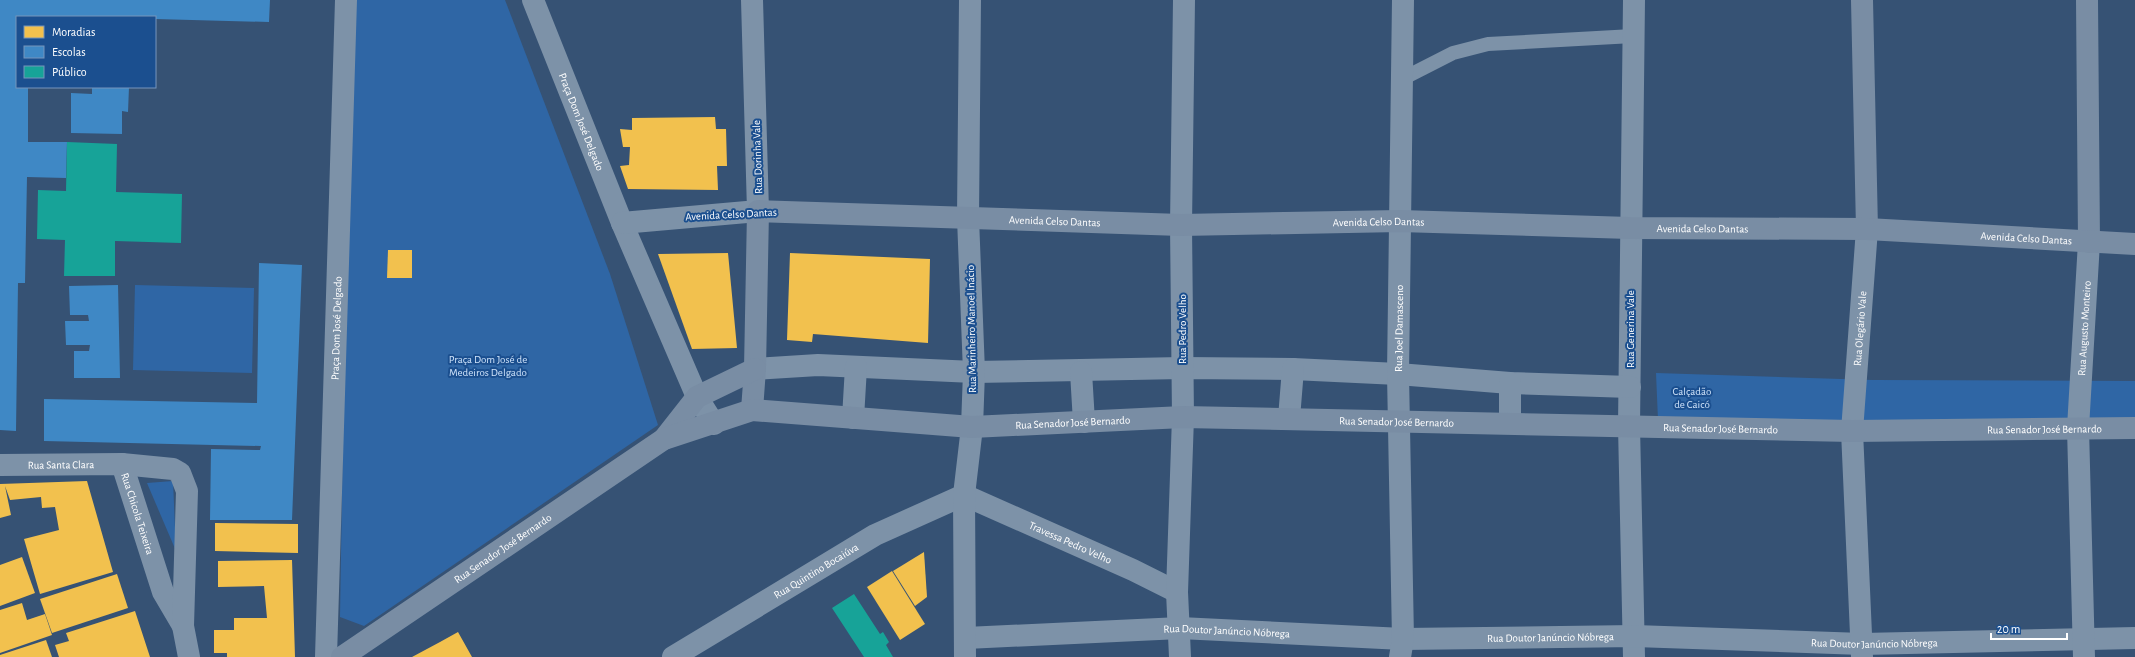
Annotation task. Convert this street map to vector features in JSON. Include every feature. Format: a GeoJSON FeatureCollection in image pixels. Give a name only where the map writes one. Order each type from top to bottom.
{"type":"FeatureCollection","features":[{"type":"Feature","properties":{"kind":"main road","name":"Rua Olegário Vale"},"geometry":{"type":"LineString","coordinates":[[1862,0],[1867,229]]}},
{"type":"Feature","properties":{"kind":"main road","name":"Rua Augusto Monteiro"},"geometry":{"type":"LineString","coordinates":[[2087,0],[2089,242]]}},
{"type":"Feature","properties":{"kind":"main road","name":"Avenida Celso Dantas"},"geometry":{"type":"LineString","coordinates":[[758,211],[1181,225],[1400,221],[1630,228],[1867,229],[2135,244]]}},
{"type":"Feature","properties":{"kind":"main road","name":"Rua Dorinha Vale"},"geometry":{"type":"LineString","coordinates":[[752,410],[756,369],[758,211]]}},
{"type":"Feature","properties":{"kind":"main road","name":"Rua Senador José Bernardo"},"geometry":{"type":"LineString","coordinates":[[664,439],[697,397],[756,369]]}},
{"type":"Feature","properties":{"kind":"main road","name":"Rua Senador José Bernardo"},"geometry":{"type":"LineString","coordinates":[[342,657],[664,439],[714,424],[752,410],[972,427],[1183,418],[1289,418],[1852,431],[2135,428]]}},
{"type":"Feature","properties":{"kind":"street","name":"Praça Dom José Delgado"},"geometry":{"type":"LineString","coordinates":[[326,657],[346,0]]}},
{"type":"Feature","properties":{"kind":"street","name":"Praça Dom José Delgado"},"geometry":{"type":"LineString","coordinates":[[533,0],[622,223],[697,397],[714,424]]}},
{"type":"Feature","properties":{"kind":"street","name":"Rua Dorinha Vale"},"geometry":{"type":"LineString","coordinates":[[752,0],[758,211]]}},
{"type":"Feature","properties":{"kind":"street","name":"Rua Marinheiro Manoel Inácio"},"geometry":{"type":"LineString","coordinates":[[965,647],[964,495],[972,427],[974,372],[968,218],[970,0]]}},
{"type":"Feature","properties":{"kind":"street","name":"Rua Pedro Velho"},"geometry":{"type":"LineString","coordinates":[[1180,657],[1180,628],[1177,592],[1183,418],[1181,225],[1184,0]]}},
{"type":"Feature","properties":{"kind":"street","name":"Rua Joel Damasceno"},"geometry":{"type":"LineString","coordinates":[[1402,648],[1398,374],[1403,0]]}},
{"type":"Feature","properties":{"kind":"street","name":"Rua Generina Vale"},"geometry":{"type":"LineString","coordinates":[[1634,0],[1630,228],[1629,426],[1635,647]]}},
{"type":"Feature","properties":{"kind":"street","name":"Avenida Celso Dantas"},"geometry":{"type":"LineString","coordinates":[[622,223],[758,211]]}},
{"type":"Feature","properties":{"kind":"street","name":"Rua Olegário Vale"},"geometry":{"type":"LineString","coordinates":[[1862,651],[1852,431],[1867,229]]}},
{"type":"Feature","properties":{"kind":"street","name":"Rua Augusto Monteiro"},"geometry":{"type":"LineString","coordinates":[[2084,648],[2078,428],[2089,242]]}},
{"type":"Feature","properties":{"kind":"street","name":"Rua Senador José Bernardo"},"geometry":{"type":"LineString","coordinates":[[756,369],[818,365],[974,372],[1080,372],[1182,368],[1293,369],[1398,374],[1510,383],[1630,387]]}},
{"type":"Feature","properties":{"kind":"street"},"geometry":{"type":"LineString","coordinates":[[853,418],[856,367]]}},
{"type":"Feature","properties":{"kind":"street"},"geometry":{"type":"LineString","coordinates":[[1289,418],[1293,369]]}},
{"type":"Feature","properties":{"kind":"street"},"geometry":{"type":"LineString","coordinates":[[1080,372],[1084,422]]}},
{"type":"Feature","properties":{"kind":"street"},"geometry":{"type":"LineString","coordinates":[[1510,383],[1510,423]]}},
{"type":"Feature","properties":{"kind":"street","name":"Rua Santa Clara"},"geometry":{"type":"LineString","coordinates":[[0,465],[122,464]]}},
{"type":"Feature","properties":{"kind":"street","name":"Rua Chicola Teixeira"},"geometry":{"type":"LineString","coordinates":[[183,626],[163,592],[122,464],[173,469],[180,473],[184,480],[187,491],[183,626],[189,657]]}},
{"type":"Feature","properties":{"kind":"street","name":"Travessa Pedro Velho"},"geometry":{"type":"LineString","coordinates":[[964,495],[1119,563],[1177,592]]}},
{"type":"Feature","properties":{"kind":"street","name":"Rua Quintino Bocaiúva"},"geometry":{"type":"LineString","coordinates":[[673,657],[875,535],[964,495]]}},
{"type":"Feature","properties":{"kind":"street","name":"Rua Doutor Janúncio Nóbrega"},"geometry":{"type":"LineString","coordinates":[[965,647],[1180,628],[1402,648],[1635,647],[1862,651],[2084,648],[2135,638]]}},
{"type":"Feature","properties":{"kind":"lane"},"geometry":{"type":"LineString","coordinates":[[1402,79],[1453,53],[1488,44],[1633,36]]}},
{"type":"Feature","properties":{"kind":"green space","name":"Praça Dom José de Medeiros Delgado"},"geometry":{"type":"Polygon","coordinates":[[[350,0],[505,0],[610,274],[658,425],[364,626],[340,617],[350,0]]]}},
{"type":"Feature","properties":{"kind":"green space"},"geometry":{"type":"Polygon","coordinates":[[[135,285],[254,288],[252,373],[133,370],[135,285]]]}},
{"type":"Feature","properties":{"kind":"green space","name":"Calçadão de Caicó"},"geometry":{"type":"Polygon","coordinates":[[[1656,373],[1873,380],[2135,381],[2135,425],[1658,420],[1656,373]]]}},
{"type":"Feature","properties":{"kind":"green space"},"geometry":{"type":"Polygon","coordinates":[[[173,481],[176,551],[147,483],[173,481]]]}},
{"type":"Feature","properties":{"kind":"building: Moradias"},"geometry":{"type":"Polygon","coordinates":[[[715,117],[716,129],[726,129],[727,166],[717,166],[718,190],[628,189],[620,166],[629,165],[630,147],[623,147],[620,129],[632,130],[632,118],[715,117]]]}},
{"type":"Feature","properties":{"kind":"building: Moradias"},"geometry":{"type":"Polygon","coordinates":[[[388,250],[412,250],[412,278],[387,278],[388,250]]]}},
{"type":"Feature","properties":{"kind":"building: Moradias"},"geometry":{"type":"Polygon","coordinates":[[[728,253],[737,348],[692,349],[658,254],[728,253]]]}},
{"type":"Feature","properties":{"kind":"building: Moradias"},"geometry":{"type":"Polygon","coordinates":[[[790,253],[930,259],[928,343],[813,334],[812,342],[787,340],[790,253]]]}},
{"type":"Feature","properties":{"kind":"building: Moradias"},"geometry":{"type":"Polygon","coordinates":[[[87,481],[113,572],[40,594],[24,539],[59,530],[55,507],[42,508],[41,497],[10,500],[5,486],[11,515],[0,518],[0,484],[87,481]]]}},
{"type":"Feature","properties":{"kind":"building: Moradias"},"geometry":{"type":"Polygon","coordinates":[[[215,523],[298,524],[298,553],[215,551],[215,523]]]}},
{"type":"Feature","properties":{"kind":"building: Moradias"},"geometry":{"type":"Polygon","coordinates":[[[924,552],[927,597],[915,606],[893,571],[924,552]]]}},
{"type":"Feature","properties":{"kind":"building: Moradias"},"geometry":{"type":"Polygon","coordinates":[[[22,557],[35,593],[0,606],[0,565],[22,557]]]}},
{"type":"Feature","properties":{"kind":"building: Moradias"},"geometry":{"type":"Polygon","coordinates":[[[292,560],[295,657],[227,657],[227,653],[214,653],[214,630],[234,630],[234,618],[267,618],[264,586],[218,587],[218,561],[292,560]]]}},
{"type":"Feature","properties":{"kind":"building: Moradias"},"geometry":{"type":"Polygon","coordinates":[[[892,571],[925,624],[900,640],[867,587],[892,571]]]}},
{"type":"Feature","properties":{"kind":"building: Moradias"},"geometry":{"type":"Polygon","coordinates":[[[117,574],[128,608],[52,633],[40,599],[117,574]]]}},
{"type":"Feature","properties":{"kind":"building: Moradias"},"geometry":{"type":"Polygon","coordinates":[[[22,603],[27,620],[45,614],[52,635],[0,653],[0,610],[22,603]]]}},
{"type":"Feature","properties":{"kind":"building: Moradias"},"geometry":{"type":"Polygon","coordinates":[[[135,611],[150,657],[59,657],[55,645],[69,641],[66,633],[135,611]]]}},
{"type":"Feature","properties":{"kind":"building: Moradias"},"geometry":{"type":"Polygon","coordinates":[[[458,632],[472,657],[412,657],[440,642],[458,632]]]}},
{"type":"Feature","properties":{"kind":"building: Moradias"},"geometry":{"type":"Polygon","coordinates":[[[46,640],[52,657],[0,657],[0,655],[46,640]]]}},
{"type":"Feature","properties":{"kind":"building: Escolas"},"geometry":{"type":"Polygon","coordinates":[[[0,0],[270,0],[269,22],[156,19],[156,16],[16,16],[16,88],[28,88],[28,142],[67,142],[66,178],[27,177],[25,283],[18,283],[16,431],[0,430],[0,0]]]}},
{"type":"Feature","properties":{"kind":"building: Escolas"},"geometry":{"type":"Polygon","coordinates":[[[92,88],[129,88],[128,112],[122,111],[122,134],[71,133],[71,93],[92,94],[92,88]]]}},
{"type":"Feature","properties":{"kind":"building: Escolas"},"geometry":{"type":"Polygon","coordinates":[[[259,263],[302,265],[292,520],[210,520],[211,449],[260,450],[261,446],[44,441],[44,399],[257,403],[259,263]]]}},
{"type":"Feature","properties":{"kind":"building: Escolas"},"geometry":{"type":"Polygon","coordinates":[[[118,285],[120,378],[74,378],[74,351],[89,351],[90,345],[66,345],[65,321],[89,321],[88,315],[70,315],[69,286],[118,285]]]}},
{"type":"Feature","properties":{"kind":"building: Público"},"geometry":{"type":"Polygon","coordinates":[[[67,142],[117,144],[116,192],[182,194],[181,243],[115,241],[115,276],[64,276],[65,240],[37,239],[38,190],[66,191],[67,142]]]}},
{"type":"Feature","properties":{"kind":"building: Público"},"geometry":{"type":"Polygon","coordinates":[[[854,594],[880,634],[883,632],[889,642],[886,645],[893,657],[864,657],[832,608],[854,594]]]}}]}
